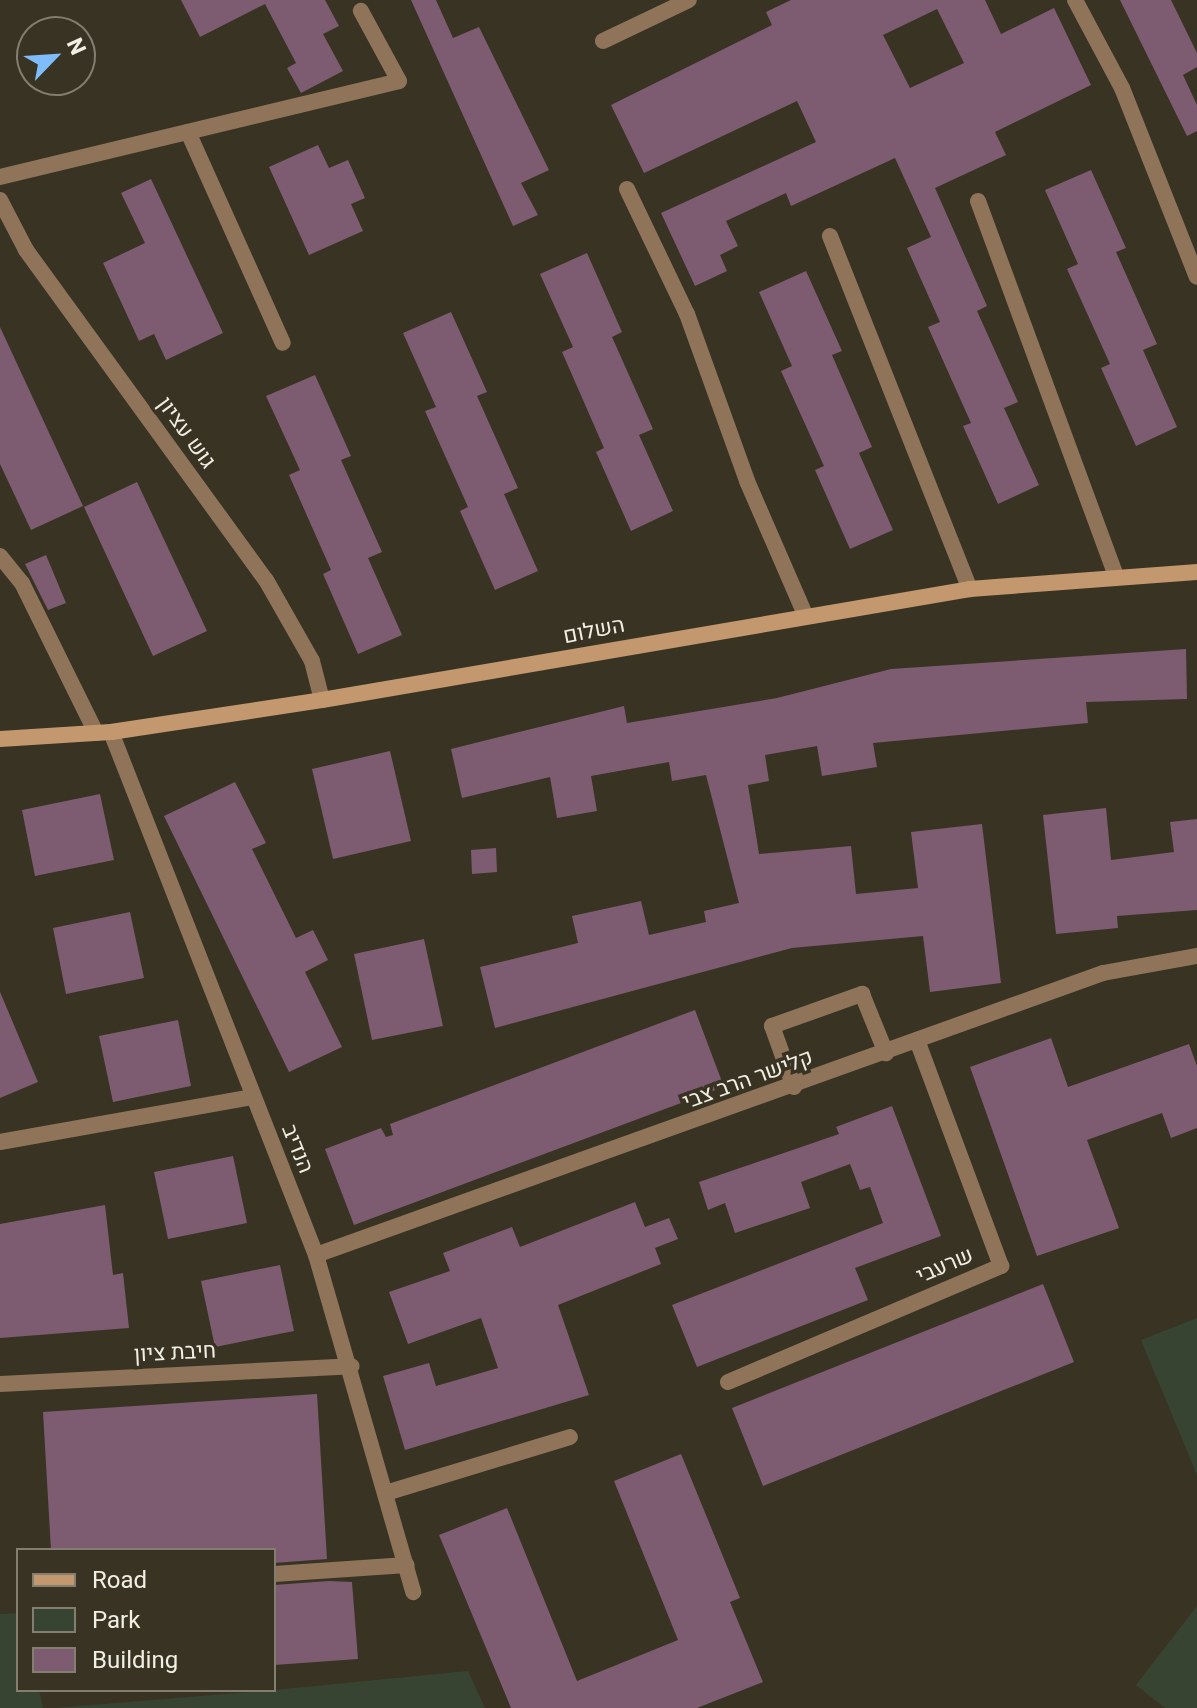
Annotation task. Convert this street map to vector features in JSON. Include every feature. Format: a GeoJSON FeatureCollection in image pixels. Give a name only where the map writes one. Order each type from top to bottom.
{"type":"FeatureCollection","features":[{"type":"Feature","properties":{"kind":"street"},"geometry":{"type":"LineString","coordinates":[[603,41],[689,0]]}},
{"type":"Feature","properties":{"kind":"street"},"geometry":{"type":"LineString","coordinates":[[1075,0],[1122,88],[1197,277]]}},
{"type":"Feature","properties":{"kind":"street"},"geometry":{"type":"LineString","coordinates":[[0,177],[399,81],[361,11]]}},
{"type":"Feature","properties":{"kind":"street"},"geometry":{"type":"LineString","coordinates":[[188,132],[283,343]]}},
{"type":"Feature","properties":{"kind":"street"},"geometry":{"type":"LineString","coordinates":[[627,189],[687,314],[747,481],[806,617]]}},
{"type":"Feature","properties":{"kind":"street","name":"גוש עציון"},"geometry":{"type":"LineString","coordinates":[[0,200],[26,250],[266,580],[312,661],[322,700]]}},
{"type":"Feature","properties":{"kind":"street"},"geometry":{"type":"LineString","coordinates":[[978,201],[1116,577]]}},
{"type":"Feature","properties":{"kind":"street"},"geometry":{"type":"LineString","coordinates":[[830,236],[970,589]]}},
{"type":"Feature","properties":{"kind":"street","name":"הנדיב"},"geometry":{"type":"LineString","coordinates":[[0,556],[22,583],[104,732],[316,1255],[389,1492],[413,1592]]}},
{"type":"Feature","properties":{"kind":"street","name":"השלום"},"geometry":{"type":"LineString","coordinates":[[0,739],[104,732],[322,700],[970,589],[1197,572]]}},
{"type":"Feature","properties":{"kind":"street","name":"קלישר הרב צבי"},"geometry":{"type":"LineString","coordinates":[[316,1255],[794,1087],[1103,973],[1197,956]]}},
{"type":"Feature","properties":{"kind":"street"},"geometry":{"type":"LineString","coordinates":[[794,1087],[772,1026],[862,994],[886,1053]]}},
{"type":"Feature","properties":{"kind":"street","name":"שרעבי"},"geometry":{"type":"LineString","coordinates":[[728,1382],[1001,1266],[917,1040]]}},
{"type":"Feature","properties":{"kind":"street"},"geometry":{"type":"LineString","coordinates":[[0,1142],[253,1097]]}},
{"type":"Feature","properties":{"kind":"street","name":"חיבת ציון"},"geometry":{"type":"LineString","coordinates":[[0,1384],[352,1366]]}},
{"type":"Feature","properties":{"kind":"street"},"geometry":{"type":"LineString","coordinates":[[389,1492],[570,1437]]}},
{"type":"Feature","properties":{"kind":"street"},"geometry":{"type":"LineString","coordinates":[[276,1574],[407,1565]]}},
{"type":"Feature","properties":{"kind":"green space"},"geometry":{"type":"Polygon","coordinates":[[[1197,1318],[1197,1475],[1141,1340],[1197,1318]]]}},
{"type":"Feature","properties":{"kind":"green space"},"geometry":{"type":"Polygon","coordinates":[[[1197,1606],[1197,1708],[1165,1708],[1136,1685],[1197,1606]]]}},
{"type":"Feature","properties":{"kind":"green space"},"geometry":{"type":"Polygon","coordinates":[[[16,1613],[16,1692],[39,1692],[43,1708],[0,1708],[0,1614],[16,1613]]]}},
{"type":"Feature","properties":{"kind":"green space"},"geometry":{"type":"Polygon","coordinates":[[[468,1671],[485,1708],[55,1708],[276,1692],[468,1671]]]}},
{"type":"Feature","properties":{"kind":"building"},"geometry":{"type":"Polygon","coordinates":[[[181,0],[325,0],[339,26],[323,34],[343,71],[301,93],[287,68],[296,63],[265,4],[200,37],[181,0]]]}},
{"type":"Feature","properties":{"kind":"building"},"geometry":{"type":"Polygon","coordinates":[[[411,0],[436,0],[453,38],[479,27],[549,170],[521,183],[538,215],[513,226],[411,0]]]}},
{"type":"Feature","properties":{"kind":"building"},"geometry":{"type":"Polygon","coordinates":[[[791,0],[985,0],[1001,34],[1054,8],[1091,85],[995,132],[1006,155],[935,188],[987,306],[977,311],[1018,402],[1004,408],[1039,485],[998,504],[963,426],[971,423],[928,327],[940,322],[907,248],[931,237],[895,158],[791,206],[786,193],[726,221],[738,246],[720,255],[727,271],[695,286],[661,213],[816,142],[797,101],[644,173],[611,105],[772,25],[766,12],[791,0]],[[937,9],[883,35],[910,88],[964,63],[937,9]]]}},
{"type":"Feature","properties":{"kind":"building"},"geometry":{"type":"Polygon","coordinates":[[[1120,0],[1171,0],[1197,53],[1197,67],[1183,75],[1197,105],[1197,131],[1187,136],[1120,0]]]}},
{"type":"Feature","properties":{"kind":"building"},"geometry":{"type":"Polygon","coordinates":[[[318,145],[329,168],[348,160],[365,198],[351,204],[363,231],[309,255],[269,167],[318,145]]]}},
{"type":"Feature","properties":{"kind":"building"},"geometry":{"type":"Polygon","coordinates":[[[1091,170],[1126,248],[1116,252],[1157,344],[1143,350],[1177,427],[1136,446],[1101,368],[1110,364],[1067,269],[1078,264],[1045,190],[1091,170]]]}},
{"type":"Feature","properties":{"kind":"building"},"geometry":{"type":"Polygon","coordinates":[[[151,179],[223,333],[166,360],[154,334],[139,341],[103,263],[145,243],[121,193],[151,179]]]}},
{"type":"Feature","properties":{"kind":"building"},"geometry":{"type":"Polygon","coordinates":[[[587,253],[622,332],[612,337],[653,429],[639,435],[673,511],[631,531],[596,452],[604,448],[562,352],[573,347],[540,274],[587,253]]]}},
{"type":"Feature","properties":{"kind":"building"},"geometry":{"type":"Polygon","coordinates":[[[806,271],[842,351],[832,355],[872,447],[859,453],[893,530],[850,549],[815,470],[824,466],[781,371],[792,366],[759,292],[806,271]]]}},
{"type":"Feature","properties":{"kind":"building"},"geometry":{"type":"Polygon","coordinates":[[[451,312],[487,392],[477,396],[518,488],[504,494],[538,571],[495,590],[460,511],[468,507],[425,411],[436,407],[403,333],[451,312]]]}},
{"type":"Feature","properties":{"kind":"building"},"geometry":{"type":"Polygon","coordinates":[[[0,327],[83,506],[31,530],[0,464],[0,327]]]}},
{"type":"Feature","properties":{"kind":"building"},"geometry":{"type":"Polygon","coordinates":[[[315,375],[351,456],[341,460],[382,552],[368,558],[402,635],[358,654],[323,574],[331,570],[289,475],[300,470],[266,396],[315,375]]]}},
{"type":"Feature","properties":{"kind":"building"},"geometry":{"type":"Polygon","coordinates":[[[137,482],[207,631],[153,656],[84,507],[137,482]]]}},
{"type":"Feature","properties":{"kind":"building"},"geometry":{"type":"Polygon","coordinates":[[[46,555],[66,603],[48,610],[25,564],[46,555]]]}},
{"type":"Feature","properties":{"kind":"building"},"geometry":{"type":"Polygon","coordinates":[[[1186,649],[1187,699],[1086,702],[1088,723],[873,743],[877,767],[822,776],[817,746],[765,755],[769,781],[748,785],[759,854],[851,846],[856,894],[918,888],[911,832],[982,824],[1001,983],[930,992],[923,936],[792,948],[495,1028],[480,967],[578,943],[572,916],[641,901],[649,935],[706,922],[704,911],[739,903],[706,775],[672,781],[669,762],[591,776],[597,811],[557,818],[550,777],[462,798],[451,749],[624,706],[627,723],[777,698],[891,669],[1186,649]]]}},
{"type":"Feature","properties":{"kind":"building"},"geometry":{"type":"Polygon","coordinates":[[[390,751],[411,841],[333,859],[312,769],[390,751]]]}},
{"type":"Feature","properties":{"kind":"building"},"geometry":{"type":"Polygon","coordinates":[[[235,782],[266,843],[252,849],[296,938],[313,930],[328,960],[305,972],[342,1047],[289,1072],[164,816],[235,782]]]}},
{"type":"Feature","properties":{"kind":"building"},"geometry":{"type":"Polygon","coordinates":[[[100,794],[114,860],[35,876],[22,810],[100,794]]]}},
{"type":"Feature","properties":{"kind":"building"},"geometry":{"type":"Polygon","coordinates":[[[1106,808],[1111,860],[1174,852],[1170,822],[1197,819],[1197,910],[1117,916],[1118,928],[1056,934],[1043,815],[1106,808]]]}},
{"type":"Feature","properties":{"kind":"building"},"geometry":{"type":"Polygon","coordinates":[[[496,848],[497,872],[472,874],[471,850],[496,848]]]}},
{"type":"Feature","properties":{"kind":"building"},"geometry":{"type":"Polygon","coordinates":[[[130,912],[144,978],[66,994],[53,928],[130,912]]]}},
{"type":"Feature","properties":{"kind":"building"},"geometry":{"type":"Polygon","coordinates":[[[424,939],[443,1026],[372,1040],[354,954],[424,939]]]}},
{"type":"Feature","properties":{"kind":"building"},"geometry":{"type":"Polygon","coordinates":[[[0,992],[38,1082],[0,1098],[0,992]]]}},
{"type":"Feature","properties":{"kind":"building"},"geometry":{"type":"Polygon","coordinates":[[[695,1010],[724,1087],[354,1225],[325,1149],[381,1128],[386,1137],[393,1135],[390,1124],[695,1010]]]}},
{"type":"Feature","properties":{"kind":"building"},"geometry":{"type":"Polygon","coordinates":[[[178,1020],[191,1086],[113,1102],[99,1036],[178,1020]]]}},
{"type":"Feature","properties":{"kind":"building"},"geometry":{"type":"Polygon","coordinates":[[[1051,1038],[1068,1087],[1189,1044],[1197,1066],[1197,1128],[1171,1138],[1162,1113],[1087,1140],[1119,1228],[1037,1256],[970,1067],[1051,1038]]]}},
{"type":"Feature","properties":{"kind":"building"},"geometry":{"type":"Polygon","coordinates":[[[892,1106],[941,1236],[855,1268],[868,1300],[697,1367],[672,1305],[883,1223],[870,1187],[860,1190],[850,1164],[801,1182],[810,1208],[735,1233],[725,1203],[708,1210],[699,1182],[839,1134],[836,1127],[892,1106]]]}},
{"type":"Feature","properties":{"kind":"building"},"geometry":{"type":"Polygon","coordinates":[[[233,1156],[247,1223],[168,1239],[154,1172],[233,1156]]]}},
{"type":"Feature","properties":{"kind":"building"},"geometry":{"type":"Polygon","coordinates":[[[635,1202],[645,1227],[669,1218],[678,1239],[655,1248],[661,1264],[558,1305],[589,1395],[405,1450],[383,1376],[429,1363],[436,1386],[498,1368],[481,1318],[408,1344],[389,1292],[450,1271],[443,1253],[512,1227],[520,1247],[635,1202]]]}},
{"type":"Feature","properties":{"kind":"building"},"geometry":{"type":"Polygon","coordinates":[[[105,1205],[113,1275],[123,1273],[129,1328],[0,1338],[0,1224],[105,1205]]]}},
{"type":"Feature","properties":{"kind":"building"},"geometry":{"type":"Polygon","coordinates":[[[280,1265],[294,1331],[215,1347],[201,1281],[280,1265]]]}},
{"type":"Feature","properties":{"kind":"building"},"geometry":{"type":"Polygon","coordinates":[[[1043,1284],[1074,1362],[763,1486],[732,1408],[1043,1284]]]}},
{"type":"Feature","properties":{"kind":"building"},"geometry":{"type":"Polygon","coordinates":[[[317,1394],[327,1559],[276,1563],[276,1548],[51,1548],[43,1412],[317,1394]]]}},
{"type":"Feature","properties":{"kind":"building"},"geometry":{"type":"Polygon","coordinates":[[[681,1454],[740,1598],[730,1602],[763,1682],[697,1708],[511,1708],[439,1535],[507,1508],[577,1681],[678,1640],[614,1481],[681,1454]]]}},
{"type":"Feature","properties":{"kind":"building"},"geometry":{"type":"Polygon","coordinates":[[[352,1582],[358,1659],[276,1665],[276,1585],[352,1582]]]}}]}
